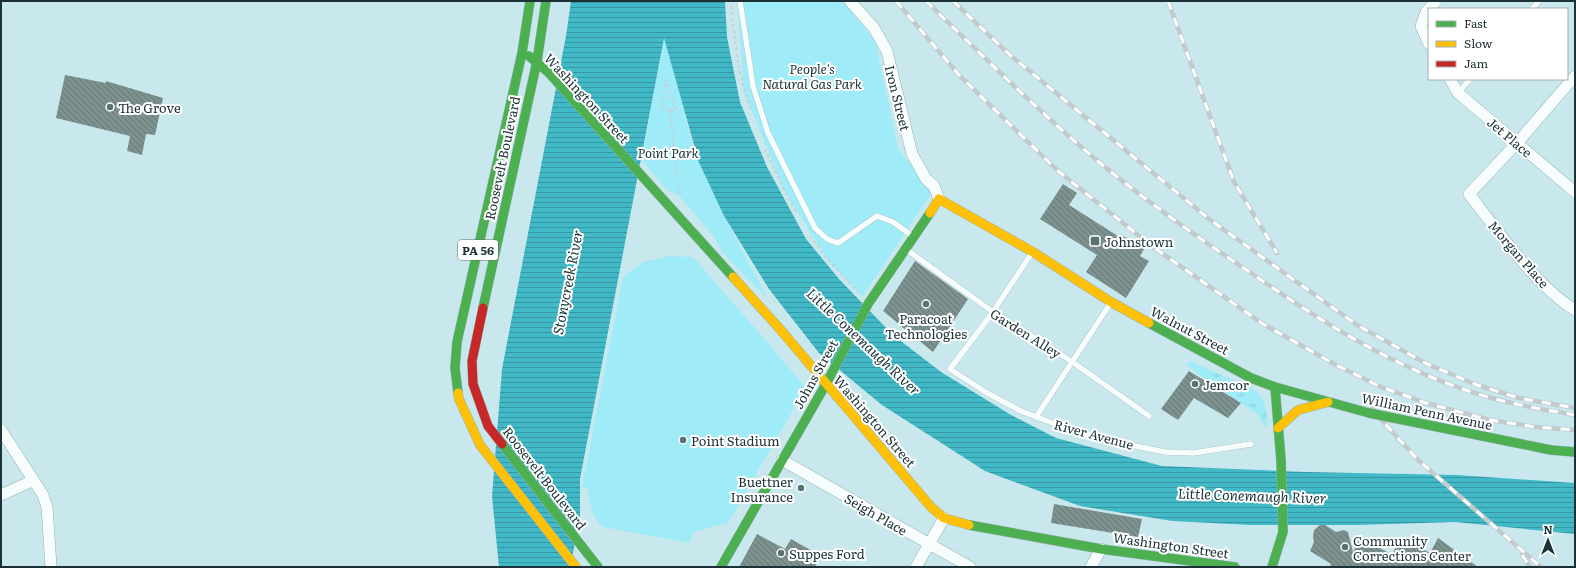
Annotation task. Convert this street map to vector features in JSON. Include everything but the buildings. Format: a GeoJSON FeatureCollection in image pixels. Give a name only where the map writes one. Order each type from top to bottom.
{"type":"FeatureCollection","features":[{"type":"Feature","properties":{"kind":"main road","name":"Roosevelt Boulevard"},"geometry":{"type":"LineString","coordinates":[[530,1],[522,53],[457,342],[455,368],[459,399],[480,445],[576,567]]}},
{"type":"Feature","properties":{"kind":"main road","name":"Roosevelt Boulevard"},"geometry":{"type":"LineString","coordinates":[[546,1],[537,61],[476,338],[472,361],[473,384],[488,426],[598,567]]}},
{"type":"Feature","properties":{"kind":"main road","name":"Washington Street"},"geometry":{"type":"LineString","coordinates":[[522,53],[537,61],[548,72],[779,328],[931,507],[944,518],[963,524],[1177,563],[1235,567]]}},
{"type":"Feature","properties":{"kind":"main road","name":"Johns Street"},"geometry":{"type":"LineString","coordinates":[[721,567],[834,370],[867,307],[939,199]]}},
{"type":"Feature","properties":{"kind":"main road","name":"Walnut Street"},"geometry":{"type":"LineString","coordinates":[[939,199],[1033,252],[1111,302],[1251,378],[1275,388]]}},
{"type":"Feature","properties":{"kind":"main road","name":"William Penn Avenue"},"geometry":{"type":"LineString","coordinates":[[1275,388],[1369,413],[1551,450],[1575,452]]}},
{"type":"Feature","properties":{"kind":"main road"},"geometry":{"type":"LineString","coordinates":[[1268,567],[1273,567],[1283,532],[1281,460],[1275,388]]}},
{"type":"Feature","properties":{"kind":"main road"},"geometry":{"type":"LineString","coordinates":[[1278,428],[1298,410],[1328,402]]}},
{"type":"Feature","properties":{"kind":"street","name":"Iron Street"},"geometry":{"type":"LineString","coordinates":[[850,1],[874,28],[887,51],[912,154],[926,179],[934,186],[939,199]]}},
{"type":"Feature","properties":{"kind":"street"},"geometry":{"type":"LineString","coordinates":[[1428,10],[1421,26],[1428,42]]}},
{"type":"Feature","properties":{"kind":"street"},"geometry":{"type":"LineString","coordinates":[[1517,143],[1575,76]]}},
{"type":"Feature","properties":{"kind":"street","name":"Jet Place"},"geometry":{"type":"LineString","coordinates":[[1451,80],[1458,93],[1575,192]]}},
{"type":"Feature","properties":{"kind":"street","name":"Morgan Place"},"geometry":{"type":"LineString","coordinates":[[1517,143],[1469,194],[1520,258],[1562,302],[1575,310]]}},
{"type":"Feature","properties":{"kind":"street"},"geometry":{"type":"LineString","coordinates":[[1,430],[32,481],[43,495],[47,507],[51,567]]}},
{"type":"Feature","properties":{"kind":"street","name":"Seigh Place"},"geometry":{"type":"LineString","coordinates":[[782,460],[970,567]]}},
{"type":"Feature","properties":{"kind":"street"},"geometry":{"type":"LineString","coordinates":[[1,495],[32,481]]}},
{"type":"Feature","properties":{"kind":"street"},"geometry":{"type":"LineString","coordinates":[[916,567],[944,518]]}},
{"type":"Feature","properties":{"kind":"street"},"geometry":{"type":"LineString","coordinates":[[1091,567],[1101,549]]}},
{"type":"Feature","properties":{"kind":"lane"},"geometry":{"type":"LineString","coordinates":[[740,1],[753,86],[768,133],[815,228],[827,239],[838,243],[877,216],[893,222],[913,237]]}},
{"type":"Feature","properties":{"kind":"lane"},"geometry":{"type":"LineString","coordinates":[[1458,93],[1469,80]]}},
{"type":"Feature","properties":{"kind":"lane","name":"Garden Alley"},"geometry":{"type":"LineString","coordinates":[[905,248],[993,312],[1071,361],[1149,416]]}},
{"type":"Feature","properties":{"kind":"lane"},"geometry":{"type":"LineString","coordinates":[[993,312],[1033,252]]}},
{"type":"Feature","properties":{"kind":"lane"},"geometry":{"type":"LineString","coordinates":[[1036,418],[1071,361],[1111,302]]}},
{"type":"Feature","properties":{"kind":"lane","name":"River Avenue"},"geometry":{"type":"LineString","coordinates":[[993,312],[950,369],[987,393],[1036,418],[1090,435],[1165,452],[1193,453],[1251,444]]}},
{"type":"Feature","properties":{"kind":"path"},"geometry":{"type":"LineString","coordinates":[[666,80],[676,110],[670,111],[661,108],[666,80]]}},
{"type":"Feature","properties":{"kind":"path"},"geometry":{"type":"LineString","coordinates":[[670,111],[682,220]]}},
{"type":"Feature","properties":{"kind":"green space","name":"People's Natural Gas Park"},"geometry":{"type":"Polygon","coordinates":[[[737,1],[844,1],[876,43],[898,149],[933,191],[862,297],[826,258],[783,188],[744,92],[737,1]]]}},
{"type":"Feature","properties":{"kind":"green space","name":"Point Park"},"geometry":{"type":"Polygon","coordinates":[[[664,37],[695,154],[724,216],[768,299],[722,252],[713,235],[680,197],[665,188],[642,160],[664,37]]]}},
{"type":"Feature","properties":{"kind":"green space","name":"Point Stadium"},"geometry":{"type":"Polygon","coordinates":[[[669,256],[693,257],[804,385],[803,393],[728,523],[693,532],[689,543],[603,527],[599,524],[594,515],[590,504],[588,488],[582,487],[623,277],[643,262],[669,256]]]}},
{"type":"Feature","properties":{"kind":"green space"},"geometry":{"type":"Polygon","coordinates":[[[1190,361],[1253,389],[1261,396],[1263,400],[1268,425],[1265,427],[1257,414],[1186,365],[1190,361]]]}},
{"type":"Feature","properties":{"kind":"water"},"geometry":{"type":"Polygon","coordinates":[[[571,1],[725,1],[727,37],[740,102],[767,167],[806,239],[839,279],[893,335],[941,372],[1011,415],[1056,438],[1162,466],[1306,472],[1457,475],[1575,483],[1575,534],[1455,522],[1357,525],[1251,525],[1172,521],[1080,506],[985,471],[882,405],[819,353],[769,289],[724,216],[695,154],[698,159],[664,38],[580,479],[580,519],[570,567],[499,567],[492,496],[502,369],[566,36],[571,1]]]}},
{"type":"Feature","properties":{"kind":"railway"},"geometry":{"type":"LineString","coordinates":[[896,1],[959,75],[1058,171],[1153,247],[1263,324],[1336,365],[1381,387],[1426,403],[1490,420],[1536,427],[1575,430]]}},
{"type":"Feature","properties":{"kind":"railway"},"geometry":{"type":"LineString","coordinates":[[926,1],[1040,110],[1111,172],[1197,236],[1277,291],[1359,342],[1387,357],[1445,383],[1500,400],[1575,415]]}},
{"type":"Feature","properties":{"kind":"railway"},"geometry":{"type":"LineString","coordinates":[[953,1],[1010,55],[1209,219],[1357,325],[1427,364],[1477,385],[1519,398],[1575,408]]}},
{"type":"Feature","properties":{"kind":"railway"},"geometry":{"type":"LineString","coordinates":[[1168,1],[1234,182],[1277,253]]}},
{"type":"Feature","properties":{"kind":"railway"},"geometry":{"type":"LineString","coordinates":[[1365,395],[1378,416],[1418,460],[1541,567]]}},
{"type":"Feature","properties":{"kind":"railway"},"geometry":{"type":"LineString","coordinates":[[1522,555],[1530,567]]}},
{"type":"Feature","properties":{"kind":"traffic: fast"},"geometry":{"type":"LineString","coordinates":[[458,393],[455,368],[457,342],[522,53],[530,1]]}},
{"type":"Feature","properties":{"kind":"traffic: fast"},"geometry":{"type":"LineString","coordinates":[[483,308],[537,61],[546,1]]}},
{"type":"Feature","properties":{"kind":"traffic: fast"},"geometry":{"type":"LineString","coordinates":[[529,56],[548,72],[733,277]]}},
{"type":"Feature","properties":{"kind":"traffic: fast"},"geometry":{"type":"LineString","coordinates":[[721,567],[826,384],[868,304],[930,213]]}},
{"type":"Feature","properties":{"kind":"traffic: fast"},"geometry":{"type":"LineString","coordinates":[[1149,323],[1251,378],[1275,387],[1369,413]]}},
{"type":"Feature","properties":{"kind":"traffic: fast"},"geometry":{"type":"LineString","coordinates":[[1272,567],[1283,532],[1281,460],[1275,387]]}},
{"type":"Feature","properties":{"kind":"traffic: fast"},"geometry":{"type":"LineString","coordinates":[[1369,413],[1551,450],[1575,452]]}},
{"type":"Feature","properties":{"kind":"traffic: fast"},"geometry":{"type":"LineString","coordinates":[[502,444],[598,567]]}},
{"type":"Feature","properties":{"kind":"traffic: fast"},"geometry":{"type":"LineString","coordinates":[[969,525],[1101,549],[1235,567]]}},
{"type":"Feature","properties":{"kind":"traffic: slow"},"geometry":{"type":"LineString","coordinates":[[930,213],[939,199],[1033,252],[1111,302],[1149,323]]}},
{"type":"Feature","properties":{"kind":"traffic: slow"},"geometry":{"type":"LineString","coordinates":[[733,277],[779,328],[931,507],[944,518],[969,525]]}},
{"type":"Feature","properties":{"kind":"traffic: slow"},"geometry":{"type":"LineString","coordinates":[[458,393],[459,399],[480,445],[576,567]]}},
{"type":"Feature","properties":{"kind":"traffic: slow"},"geometry":{"type":"LineString","coordinates":[[1278,428],[1298,410],[1328,402]]}},
{"type":"Feature","properties":{"kind":"traffic: jam"},"geometry":{"type":"LineString","coordinates":[[483,308],[472,361],[473,384],[488,426],[502,444]]}},
{"type":"Feature","properties":{"kind":"place","name":"The Grove"},"geometry":{"type":"Point","coordinates":[110,107]}},
{"type":"Feature","properties":{"kind":"place","name":"Johnstown"},"geometry":{"type":"Point","coordinates":[1095,241]}},
{"type":"Feature","properties":{"kind":"place","name":"Paracoat Technologies"},"geometry":{"type":"Point","coordinates":[926,304]}},
{"type":"Feature","properties":{"kind":"place","name":"Jemcor"},"geometry":{"type":"Point","coordinates":[1195,384]}},
{"type":"Feature","properties":{"kind":"place","name":"Point Stadium"},"geometry":{"type":"Point","coordinates":[683,440]}},
{"type":"Feature","properties":{"kind":"place","name":"Buettner Insurance"},"geometry":{"type":"Point","coordinates":[801,488]}},
{"type":"Feature","properties":{"kind":"place","name":"Community Corrections Center"},"geometry":{"type":"Point","coordinates":[1345,547]}},
{"type":"Feature","properties":{"kind":"place","name":"Suppes Ford"},"geometry":{"type":"Point","coordinates":[781,553]}},
{"type":"Feature","properties":{"kind":"water label","name":"Stonycreek River"},"geometry":{"type":"Point","coordinates":[567,282]}},
{"type":"Feature","properties":{"kind":"water label","name":"Little Conemaugh River"},"geometry":{"type":"Point","coordinates":[864,341]}},
{"type":"Feature","properties":{"kind":"water label","name":"Little Conemaugh River"},"geometry":{"type":"Point","coordinates":[1252,495]}}]}
